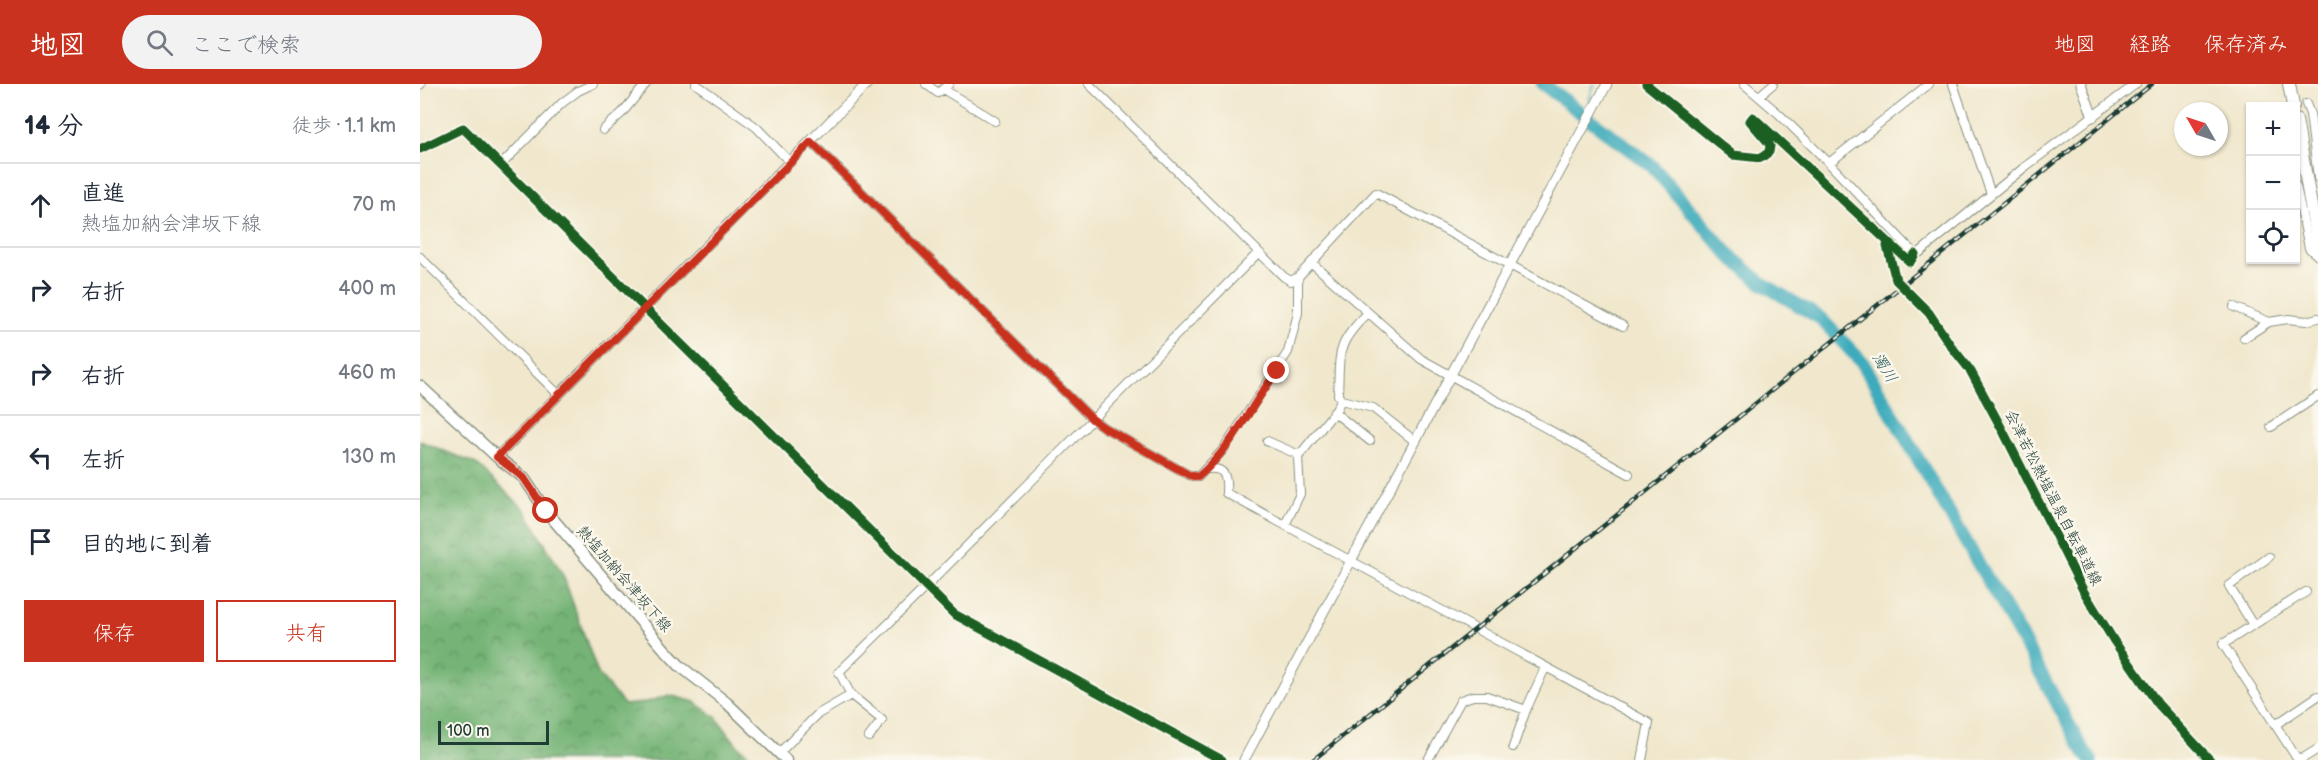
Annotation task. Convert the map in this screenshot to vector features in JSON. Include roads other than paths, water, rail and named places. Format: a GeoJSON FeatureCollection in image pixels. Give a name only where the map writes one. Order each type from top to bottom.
{"type":"FeatureCollection","features":[{"type":"Feature","properties":{"kind":"main road"},"geometry":{"type":"LineString","coordinates":[[2289,84],[2292,102]]}},
{"type":"Feature","properties":{"kind":"main road"},"geometry":{"type":"LineString","coordinates":[[2300,147],[2318,246]]}},
{"type":"Feature","properties":{"kind":"main road","name":"熱塩加納会津坂下線"},"geometry":{"type":"LineString","coordinates":[[420,386],[497,457],[524,478],[546,511],[680,666],[727,704],[783,756]]}},
{"type":"Feature","properties":{"kind":"street"},"geometry":{"type":"LineString","coordinates":[[501,165],[562,103],[578,91],[593,84]]}},
{"type":"Feature","properties":{"kind":"street"},"geometry":{"type":"LineString","coordinates":[[603,130],[622,113],[646,84]]}},
{"type":"Feature","properties":{"kind":"street"},"geometry":{"type":"LineString","coordinates":[[696,84],[756,127],[790,162]]}},
{"type":"Feature","properties":{"kind":"street"},"geometry":{"type":"LineString","coordinates":[[497,457],[867,84]]}},
{"type":"Feature","properties":{"kind":"street"},"geometry":{"type":"LineString","coordinates":[[926,84],[936,93],[946,86],[995,121]]}},
{"type":"Feature","properties":{"kind":"street"},"geometry":{"type":"LineString","coordinates":[[1089,84],[1284,278],[1291,281],[1298,277],[1376,193],[1623,326]]}},
{"type":"Feature","properties":{"kind":"street"},"geometry":{"type":"LineString","coordinates":[[1244,760],[1607,84]]}},
{"type":"Feature","properties":{"kind":"street"},"geometry":{"type":"LineString","coordinates":[[1744,84],[1829,164],[1915,254],[2136,84]]}},
{"type":"Feature","properties":{"kind":"street"},"geometry":{"type":"LineString","coordinates":[[1759,96],[1773,84]]}},
{"type":"Feature","properties":{"kind":"street"},"geometry":{"type":"LineString","coordinates":[[1829,164],[1929,84]]}},
{"type":"Feature","properties":{"kind":"street"},"geometry":{"type":"LineString","coordinates":[[1953,84],[1990,195]]}},
{"type":"Feature","properties":{"kind":"street"},"geometry":{"type":"LineString","coordinates":[[2081,84],[2093,117]]}},
{"type":"Feature","properties":{"kind":"street"},"geometry":{"type":"LineString","coordinates":[[2306,104],[2314,112],[2318,178]]}},
{"type":"Feature","properties":{"kind":"street"},"geometry":{"type":"LineString","coordinates":[[420,149],[463,129],[954,614],[1222,760]]}},
{"type":"Feature","properties":{"kind":"street"},"geometry":{"type":"LineString","coordinates":[[811,142],[1092,419],[1189,475],[1198,477],[1208,469],[1250,412],[1288,352],[1298,312],[1298,277]]}},
{"type":"Feature","properties":{"kind":"street"},"geometry":{"type":"LineString","coordinates":[[2298,210],[2309,248],[2318,256]]}},
{"type":"Feature","properties":{"kind":"street"},"geometry":{"type":"LineString","coordinates":[[869,737],[882,720],[851,695],[839,672],[1258,253]]}},
{"type":"Feature","properties":{"kind":"street"},"geometry":{"type":"LineString","coordinates":[[420,257],[559,395]]}},
{"type":"Feature","properties":{"kind":"street"},"geometry":{"type":"LineString","coordinates":[[1312,263],[1415,355],[1629,474]]}},
{"type":"Feature","properties":{"kind":"street"},"geometry":{"type":"LineString","coordinates":[[2234,307],[2269,322]]}},
{"type":"Feature","properties":{"kind":"street"},"geometry":{"type":"LineString","coordinates":[[1367,314],[1344,341],[1340,351],[1338,395],[1341,400],[1373,408],[1416,442]]}},
{"type":"Feature","properties":{"kind":"street"},"geometry":{"type":"LineString","coordinates":[[2244,338],[2269,322],[2288,319],[2306,321],[2318,318]]}},
{"type":"Feature","properties":{"kind":"street"},"geometry":{"type":"LineString","coordinates":[[2271,427],[2318,396]]}},
{"type":"Feature","properties":{"kind":"street"},"geometry":{"type":"LineString","coordinates":[[1285,525],[1300,495],[1299,455],[1341,400]]}},
{"type":"Feature","properties":{"kind":"street"},"geometry":{"type":"LineString","coordinates":[[1334,412],[1370,441]]}},
{"type":"Feature","properties":{"kind":"street"},"geometry":{"type":"LineString","coordinates":[[1267,441],[1299,455]]}},
{"type":"Feature","properties":{"kind":"street"},"geometry":{"type":"LineString","coordinates":[[1208,469],[1217,468],[1224,472],[1227,478],[1226,493],[1649,723],[1642,760]]}},
{"type":"Feature","properties":{"kind":"street"},"geometry":{"type":"LineString","coordinates":[[2253,625],[2229,586],[2269,557]]}},
{"type":"Feature","properties":{"kind":"street"},"geometry":{"type":"LineString","coordinates":[[2306,591],[2223,644],[2299,760],[2318,749]]}},
{"type":"Feature","properties":{"kind":"street"},"geometry":{"type":"LineString","coordinates":[[1513,747],[1526,710],[1545,668]]}},
{"type":"Feature","properties":{"kind":"street"},"geometry":{"type":"LineString","coordinates":[[783,756],[818,714],[851,695]]}},
{"type":"Feature","properties":{"kind":"street"},"geometry":{"type":"LineString","coordinates":[[1428,760],[1461,700],[1473,696],[1487,696],[1526,710]]}},
{"type":"Feature","properties":{"kind":"street"},"geometry":{"type":"LineString","coordinates":[[2275,725],[2318,696]]}},
{"type":"Feature","properties":{"kind":"waterway","name":"濁川"},"geometry":{"type":"LineString","coordinates":[[1543,84],[1652,166],[1731,257],[1763,284],[1820,318],[1862,362],[2022,639],[2079,743],[2091,760]]}},
{"type":"Feature","properties":{"kind":"waterway"},"geometry":{"type":"LineString","coordinates":[[1585,114],[1594,84]]}},
{"type":"Feature","properties":{"kind":"railway"},"geometry":{"type":"LineString","coordinates":[[1313,760],[2152,84]]}}]}
